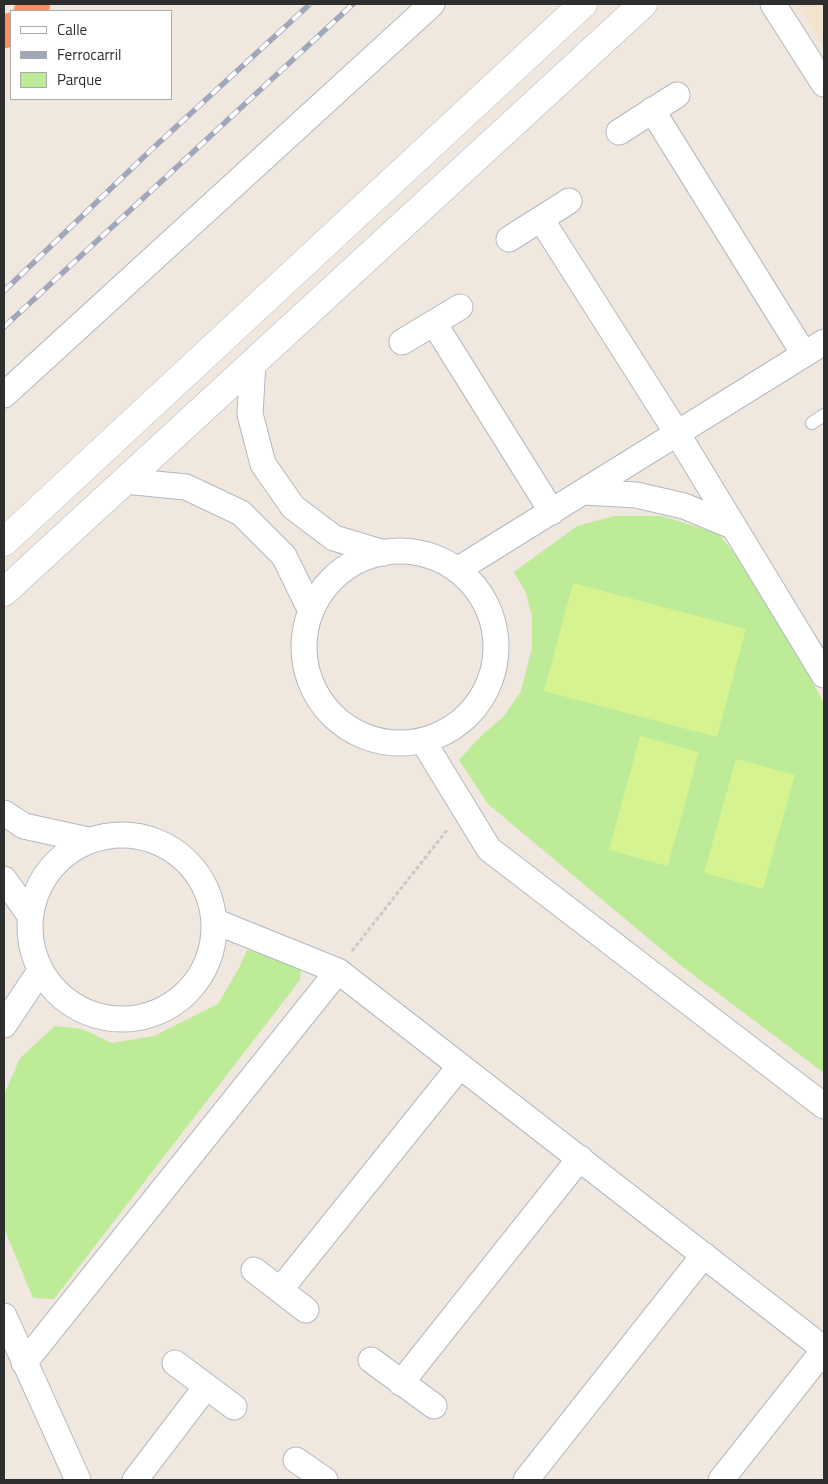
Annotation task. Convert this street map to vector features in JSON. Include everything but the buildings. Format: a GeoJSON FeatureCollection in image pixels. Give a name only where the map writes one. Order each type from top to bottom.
{"type":"FeatureCollection","features":[{"type":"Feature","properties":{"kind":"main road"},"geometry":{"type":"LineString","coordinates":[[4,542],[583,4]]}},
{"type":"Feature","properties":{"kind":"main road"},"geometry":{"type":"LineString","coordinates":[[4,592],[643,4]]}},
{"type":"Feature","properties":{"kind":"street"},"geometry":{"type":"LineString","coordinates":[[4,395],[432,4]]}},
{"type":"Feature","properties":{"kind":"street"},"geometry":{"type":"LineString","coordinates":[[773,4],[821,71]]}},
{"type":"Feature","properties":{"kind":"street"},"geometry":{"type":"LineString","coordinates":[[619,132],[677,95]]}},
{"type":"Feature","properties":{"kind":"street"},"geometry":{"type":"LineString","coordinates":[[457,570],[814,348],[652,110]]}},
{"type":"Feature","properties":{"kind":"street"},"geometry":{"type":"LineString","coordinates":[[509,239],[568,201]]}},
{"type":"Feature","properties":{"kind":"street"},"geometry":{"type":"LineString","coordinates":[[541,219],[677,433],[824,675]]}},
{"type":"Feature","properties":{"kind":"street"},"geometry":{"type":"LineString","coordinates":[[402,342],[460,307]]}},
{"type":"Feature","properties":{"kind":"street"},"geometry":{"type":"LineString","coordinates":[[434,323],[552,512]]}},
{"type":"Feature","properties":{"kind":"street"},"geometry":{"type":"LineString","coordinates":[[253,362],[250,414],[263,464],[293,507],[334,538],[384,553]]}},
{"type":"Feature","properties":{"kind":"street"},"geometry":{"type":"LineString","coordinates":[[125,481],[186,487],[241,513],[284,556],[311,610]]}},
{"type":"Feature","properties":{"kind":"street"},"geometry":{"type":"LineString","coordinates":[[584,492],[636,495],[684,506],[732,526]]}},
{"type":"Feature","properties":{"kind":"street"},"geometry":{"type":"LineString","coordinates":[[404,551],[423,554],[441,560],[457,570],[483,598],[491,615],[496,643],[494,671],[487,690],[476,708],[461,722],[443,733],[423,740],[402,743],[381,741],[360,734],[343,724],[327,709],[315,692],[306,665],[304,652],[306,631],[311,610],[321,593],[333,579],[348,567],[365,558],[384,553],[404,551]]}},
{"type":"Feature","properties":{"kind":"street"},"geometry":{"type":"LineString","coordinates":[[423,740],[489,849],[824,1106]]}},
{"type":"Feature","properties":{"kind":"street"},"geometry":{"type":"LineString","coordinates":[[4,813],[24,826],[88,840]]}},
{"type":"Feature","properties":{"kind":"street"},"geometry":{"type":"LineString","coordinates":[[128,834],[148,838],[166,846],[183,857],[197,872],[207,889],[213,909],[214,921],[212,947],[206,964],[198,980],[179,999],[155,1012],[138,1017],[120,1019],[100,1016],[82,1010],[66,1000],[51,987],[40,971],[32,953],[29,934],[29,914],[42,878],[54,863],[70,850],[88,840],[107,835],[128,834]]}},
{"type":"Feature","properties":{"kind":"street"},"geometry":{"type":"LineString","coordinates":[[4,879],[29,914]]}},
{"type":"Feature","properties":{"kind":"street"},"geometry":{"type":"LineString","coordinates":[[214,921],[338,970],[704,1254],[824,1350],[721,1480]]}},
{"type":"Feature","properties":{"kind":"street"},"geometry":{"type":"LineString","coordinates":[[24,1363],[338,970]]}},
{"type":"Feature","properties":{"kind":"street"},"geometry":{"type":"LineString","coordinates":[[4,1025],[40,971]]}},
{"type":"Feature","properties":{"kind":"street"},"geometry":{"type":"LineString","coordinates":[[280,1290],[460,1066]]}},
{"type":"Feature","properties":{"kind":"street"},"geometry":{"type":"LineString","coordinates":[[401,1383],[580,1158]]}},
{"type":"Feature","properties":{"kind":"street"},"geometry":{"type":"LineString","coordinates":[[526,1480],[704,1254]]}},
{"type":"Feature","properties":{"kind":"street"},"geometry":{"type":"LineString","coordinates":[[254,1270],[306,1310]]}},
{"type":"Feature","properties":{"kind":"street"},"geometry":{"type":"LineString","coordinates":[[4,1316],[78,1480]]}},
{"type":"Feature","properties":{"kind":"street"},"geometry":{"type":"LineString","coordinates":[[371,1360],[434,1406]]}},
{"type":"Feature","properties":{"kind":"street"},"geometry":{"type":"LineString","coordinates":[[175,1363],[234,1407]]}},
{"type":"Feature","properties":{"kind":"street"},"geometry":{"type":"LineString","coordinates":[[135,1480],[206,1387]]}},
{"type":"Feature","properties":{"kind":"street"},"geometry":{"type":"LineString","coordinates":[[296,1460],[324,1480]]}},
{"type":"Feature","properties":{"kind":"lane"},"geometry":{"type":"LineString","coordinates":[[812,423],[824,415]]}},
{"type":"Feature","properties":{"kind":"path"},"geometry":{"type":"LineString","coordinates":[[338,970],[464,808]]}},
{"type":"Feature","properties":{"kind":"shaded area"},"geometry":{"type":"Polygon","coordinates":[[[796,4],[824,4],[824,47],[809,23],[796,4]]]}},
{"type":"Feature","properties":{"kind":"green space"},"geometry":{"type":"Polygon","coordinates":[[[614,516],[662,516],[719,534],[760,586],[824,703],[824,1073],[679,964],[488,804],[459,760],[479,738],[504,716],[521,691],[532,648],[532,616],[526,593],[514,572],[577,526],[614,516]]]}},
{"type":"Feature","properties":{"kind":"green space"},"geometry":{"type":"Polygon","coordinates":[[[573,583],[746,629],[717,737],[544,691],[573,583]]]}},
{"type":"Feature","properties":{"kind":"green space"},"geometry":{"type":"Polygon","coordinates":[[[640,736],[699,752],[668,866],[609,850],[640,736]]]}},
{"type":"Feature","properties":{"kind":"green space"},"geometry":{"type":"Polygon","coordinates":[[[736,759],[795,775],[763,889],[704,873],[736,759]]]}},
{"type":"Feature","properties":{"kind":"green space"},"geometry":{"type":"Polygon","coordinates":[[[247,950],[283,958],[301,968],[300,980],[54,1299],[33,1298],[4,1228],[4,1095],[20,1058],[55,1026],[82,1029],[112,1043],[154,1036],[218,1004],[247,950]]]}},
{"type":"Feature","properties":{"kind":"railway"},"geometry":{"type":"LineString","coordinates":[[4,291],[151,150],[310,4]]}},
{"type":"Feature","properties":{"kind":"railway"},"geometry":{"type":"LineString","coordinates":[[4,327],[353,4]]}}]}
